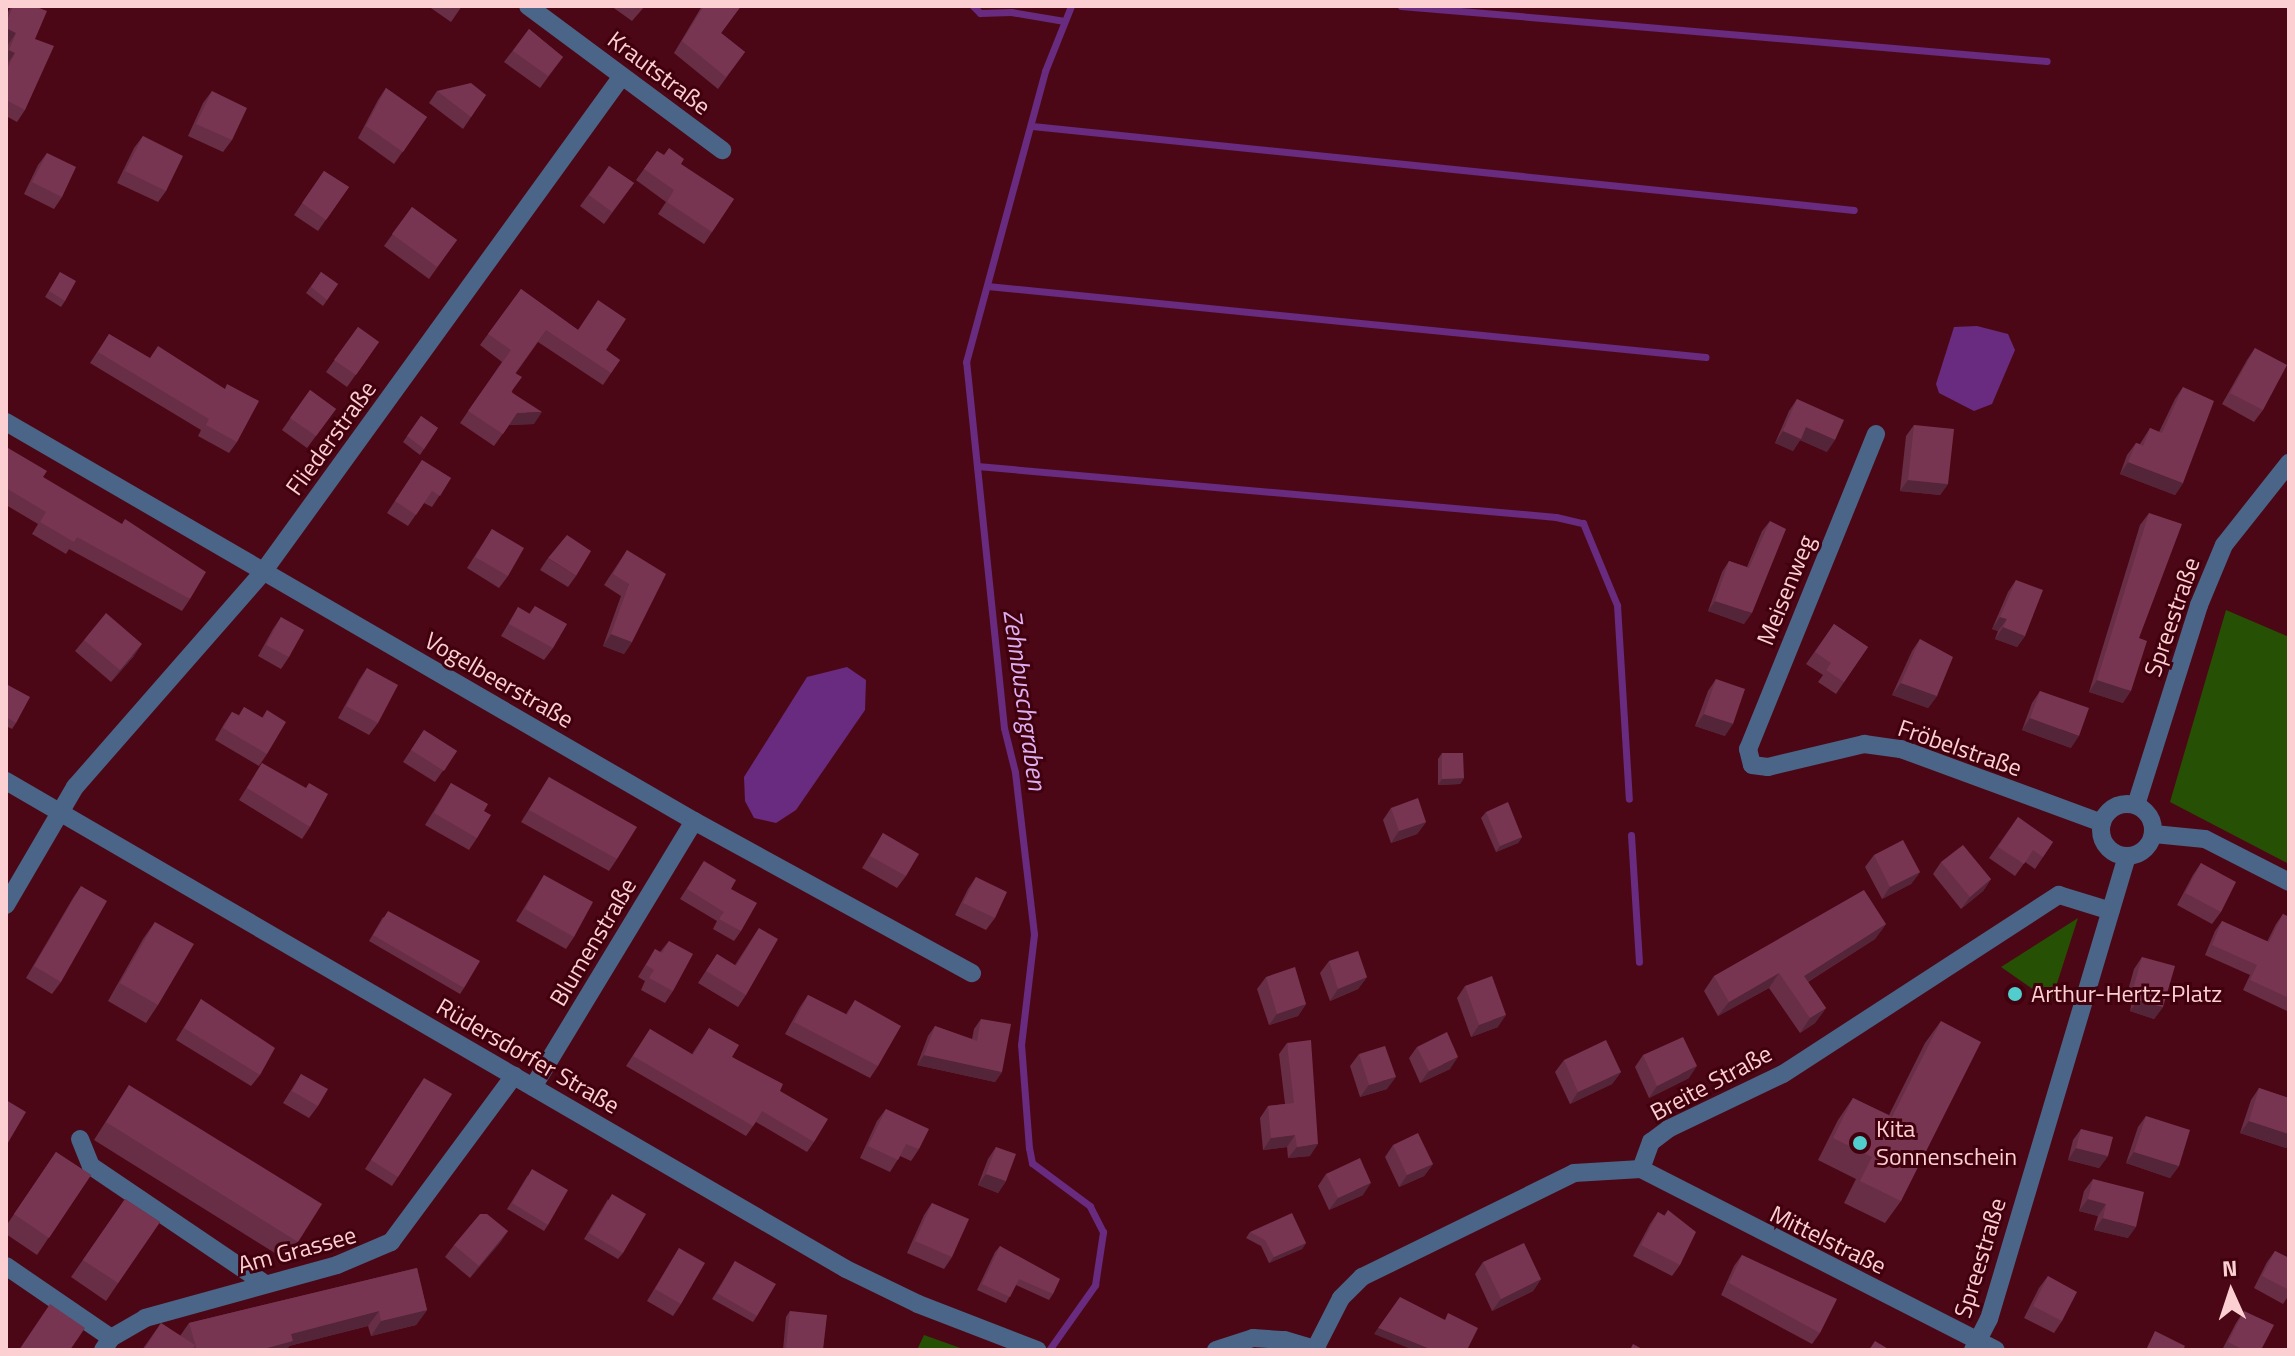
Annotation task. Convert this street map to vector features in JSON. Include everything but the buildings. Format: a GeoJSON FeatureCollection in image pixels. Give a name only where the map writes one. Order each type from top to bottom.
{"type":"FeatureCollection","features":[{"type":"Feature","properties":{"kind":"street","name":"Krautstraße"},"geometry":{"type":"LineString","coordinates":[[528,6],[722,150]]}},
{"type":"Feature","properties":{"kind":"street","name":"Fliederstraße"},"geometry":{"type":"LineString","coordinates":[[6,905],[84,777],[263,572],[622,76]]}},
{"type":"Feature","properties":{"kind":"street","name":"Vogelbeerstraße"},"geometry":{"type":"LineString","coordinates":[[6,422],[694,821],[972,973]]}},
{"type":"Feature","properties":{"kind":"street","name":"Meisenweg"},"geometry":{"type":"LineString","coordinates":[[1752,765],[1748,749],[1876,434]]}},
{"type":"Feature","properties":{"kind":"street","name":"Spreestraße"},"geometry":{"type":"LineString","coordinates":[[2136,805],[2199,605],[2224,545],[2289,463]]}},
{"type":"Feature","properties":{"kind":"street","name":"Fröbelstraße"},"geometry":{"type":"LineString","coordinates":[[1752,765],[1768,767],[1864,744],[1901,749],[2102,823]]}},
{"type":"Feature","properties":{"kind":"street","name":"Rüdersdorfer Straße"},"geometry":{"type":"LineString","coordinates":[[6,781],[846,1269],[918,1304],[1035,1349]]}},
{"type":"Feature","properties":{"kind":"street"},"geometry":{"type":"LineString","coordinates":[[2119,805],[2136,805],[2153,822],[2154,834],[2145,851],[2127,857],[2106,846],[2102,823],[2119,805]]}},
{"type":"Feature","properties":{"kind":"street","name":"Blumenstraße"},"geometry":{"type":"LineString","coordinates":[[533,1087],[694,821]]}},
{"type":"Feature","properties":{"kind":"street"},"geometry":{"type":"LineString","coordinates":[[2154,834],[2205,839],[2289,882]]}},
{"type":"Feature","properties":{"kind":"street","name":"Spreestraße"},"geometry":{"type":"LineString","coordinates":[[1976,1346],[2127,857]]}},
{"type":"Feature","properties":{"kind":"street","name":"Breite Straße"},"geometry":{"type":"LineString","coordinates":[[1641,1169],[1651,1142],[1668,1129],[1783,1074],[2059,895],[2111,911]]}},
{"type":"Feature","properties":{"kind":"street","name":"Am Grassee"},"geometry":{"type":"LineString","coordinates":[[6,1266],[107,1344],[145,1318],[373,1254],[391,1242],[514,1076]]}},
{"type":"Feature","properties":{"kind":"street"},"geometry":{"type":"LineString","coordinates":[[80,1139],[91,1166],[264,1283]]}},
{"type":"Feature","properties":{"kind":"street"},"geometry":{"type":"LineString","coordinates":[[1216,1350],[1253,1338],[1316,1349],[1341,1298],[1362,1277],[1574,1173],[1641,1169]]}},
{"type":"Feature","properties":{"kind":"street","name":"Mittelstraße"},"geometry":{"type":"LineString","coordinates":[[1641,1169],[1976,1346],[1996,1350]]}},
{"type":"Feature","properties":{"kind":"green space"},"geometry":{"type":"Polygon","coordinates":[[[2226,610],[2289,637],[2289,864],[2170,802],[2226,610]]]}},
{"type":"Feature","properties":{"kind":"green space"},"geometry":{"type":"Polygon","coordinates":[[[2078,918],[2051,1002],[2001,967],[2078,918]]]}},
{"type":"Feature","properties":{"kind":"green space"},"geometry":{"type":"Polygon","coordinates":[[[924,1335],[966,1350],[917,1350],[924,1335]]]}},
{"type":"Feature","properties":{"kind":"shaded area"},"geometry":{"type":"Polygon","coordinates":[[[1977,326],[2008,334],[2015,350],[1992,404],[1974,411],[1939,393],[1936,384],[1954,327],[1977,326]]]}},
{"type":"Feature","properties":{"kind":"shaded area"},"geometry":{"type":"Polygon","coordinates":[[[847,667],[866,680],[865,710],[796,810],[776,823],[754,818],[745,801],[744,777],[807,677],[847,667]]]}},
{"type":"Feature","properties":{"kind":"waterway","name":"Zehnbuschgraben"},"geometry":{"type":"LineString","coordinates":[[973,6],[980,13],[1011,12],[1064,21]]}},
{"type":"Feature","properties":{"kind":"waterway","name":"Zehnbuschgraben"},"geometry":{"type":"LineString","coordinates":[[1049,1350],[1095,1285],[1103,1232],[1090,1206],[1032,1163],[1029,1148],[1021,1045],[1034,934],[1015,772],[1004,728],[966,362],[1045,71],[1071,6]]}},
{"type":"Feature","properties":{"kind":"waterway"},"geometry":{"type":"LineString","coordinates":[[1401,6],[2047,61]]}},
{"type":"Feature","properties":{"kind":"waterway"},"geometry":{"type":"LineString","coordinates":[[1032,126],[1854,210]]}},
{"type":"Feature","properties":{"kind":"waterway"},"geometry":{"type":"LineString","coordinates":[[987,286],[1705,357]]}},
{"type":"Feature","properties":{"kind":"waterway"},"geometry":{"type":"LineString","coordinates":[[977,466],[1556,517],[1583,523],[1617,605],[1629,799]]}},
{"type":"Feature","properties":{"kind":"waterway"},"geometry":{"type":"LineString","coordinates":[[1631,835],[1639,962]]}},
{"type":"Feature","properties":{"kind":"place","name":"Arthur-Hertz-Platz"},"geometry":{"type":"Point","coordinates":[2015,994]}},
{"type":"Feature","properties":{"kind":"place","name":"Kita Sonnenschein"},"geometry":{"type":"Point","coordinates":[1860,1143]}}]}
